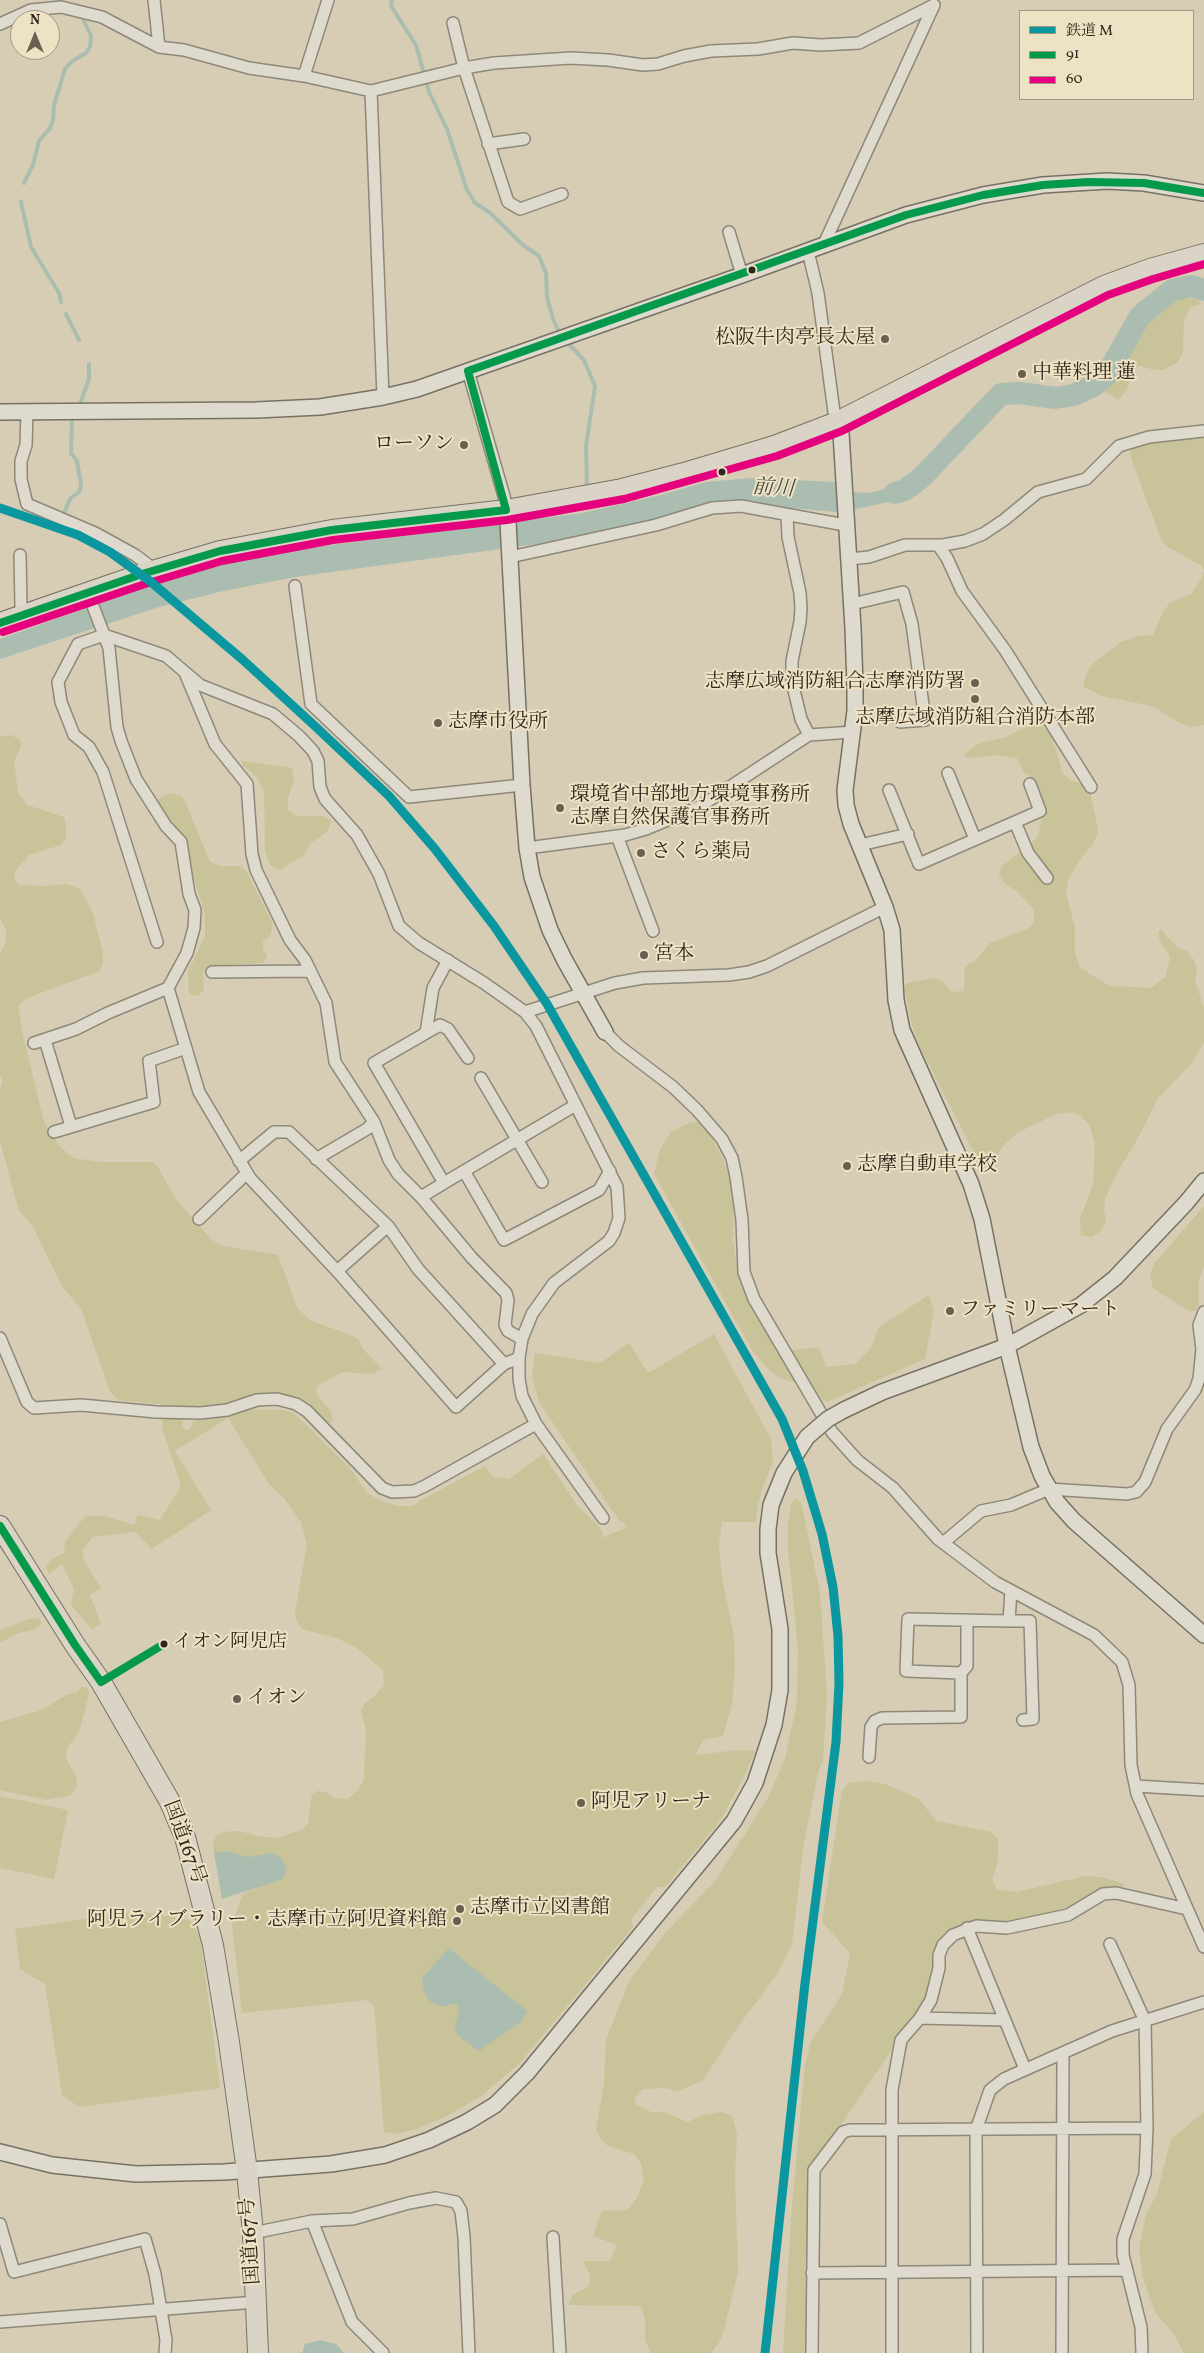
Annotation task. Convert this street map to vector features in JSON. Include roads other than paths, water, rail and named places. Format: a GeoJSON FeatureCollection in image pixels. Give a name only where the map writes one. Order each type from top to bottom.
{"type":"FeatureCollection","features":[{"type":"Feature","properties":{"kind":"highway"},"geometry":{"type":"LineString","coordinates":[[0,623],[90,599],[155,570],[220,551],[332,530],[507,516],[586,495],[684,473],[774,446],[837,422],[1104,286],[1150,269],[1204,254]]}},
{"type":"Feature","properties":{"kind":"highway","name":"国道167号"},"geometry":{"type":"LineString","coordinates":[[0,1526],[75,1645],[101,1682],[169,1800],[185,1837],[213,1945],[247,2171],[253,2233],[258,2353]]}},
{"type":"Feature","properties":{"kind":"street"},"geometry":{"type":"LineString","coordinates":[[154,0],[159,47]]}},
{"type":"Feature","properties":{"kind":"street"},"geometry":{"type":"LineString","coordinates":[[304,76],[328,0]]}},
{"type":"Feature","properties":{"kind":"street"},"geometry":{"type":"LineString","coordinates":[[0,24],[31,10],[61,7],[102,17],[159,47],[184,50],[249,68],[304,76],[371,91],[464,68],[494,64],[571,58],[608,60],[642,65],[658,64],[684,56],[711,51],[758,49],[793,43],[821,45],[859,43],[937,2]]}},
{"type":"Feature","properties":{"kind":"street"},"geometry":{"type":"LineString","coordinates":[[824,244],[937,2]]}},
{"type":"Feature","properties":{"kind":"street"},"geometry":{"type":"LineString","coordinates":[[453,23],[464,68],[508,202],[520,209],[562,194]]}},
{"type":"Feature","properties":{"kind":"street"},"geometry":{"type":"LineString","coordinates":[[371,91],[383,397]]}},
{"type":"Feature","properties":{"kind":"street"},"geometry":{"type":"LineString","coordinates":[[488,144],[524,139]]}},
{"type":"Feature","properties":{"kind":"street"},"geometry":{"type":"LineString","coordinates":[[0,412],[256,410],[320,407],[383,397],[417,389],[742,275],[906,215],[983,195],[1043,185],[1088,182],[1144,183],[1204,193]]}},
{"type":"Feature","properties":{"kind":"street"},"geometry":{"type":"LineString","coordinates":[[729,232],[742,275]]}},
{"type":"Feature","properties":{"kind":"street"},"geometry":{"type":"LineString","coordinates":[[808,251],[818,293],[834,412],[840,433],[849,559],[855,711],[845,790],[846,805],[892,930],[896,1000],[902,1030],[972,1184],[982,1219],[1007,1346],[1031,1447],[1049,1490],[1057,1502],[1095,1541],[1204,1635]]}},
{"type":"Feature","properties":{"kind":"street"},"geometry":{"type":"LineString","coordinates":[[468,371],[507,516],[527,848],[532,877],[547,923],[564,959],[605,1032],[619,1046],[673,1087],[697,1110],[722,1139],[732,1158],[736,1177],[742,1220],[744,1272],[754,1299],[832,1432],[858,1460],[894,1488],[943,1543],[995,1582],[1094,1635],[1122,1662],[1129,1685],[1130,1765],[1136,1786],[1187,1909],[1200,1932],[1204,1947]]}},
{"type":"Feature","properties":{"kind":"street"},"geometry":{"type":"LineString","coordinates":[[27,413],[26,445],[21,460],[20,485],[26,504],[95,533],[135,555],[155,570]]}},
{"type":"Feature","properties":{"kind":"street"},"geometry":{"type":"LineString","coordinates":[[849,559],[869,557],[905,544],[938,545],[965,541],[983,534],[1004,520],[1038,492],[1086,479],[1119,446],[1149,437],[1204,431]]}},
{"type":"Feature","properties":{"kind":"street"},"geometry":{"type":"LineString","coordinates":[[510,554],[656,525],[712,508],[741,506],[787,515],[845,522]]}},
{"type":"Feature","properties":{"kind":"street"},"geometry":{"type":"LineString","coordinates":[[787,515],[788,537],[800,593],[801,608],[792,661],[792,682],[801,719],[809,735]]}},
{"type":"Feature","properties":{"kind":"street"},"geometry":{"type":"LineString","coordinates":[[938,545],[947,558],[962,591],[1005,650],[1091,787]]}},
{"type":"Feature","properties":{"kind":"street"},"geometry":{"type":"LineString","coordinates":[[20,555],[20,606],[23,616]]}},
{"type":"Feature","properties":{"kind":"street"},"geometry":{"type":"LineString","coordinates":[[295,586],[310,704],[409,797],[522,785]]}},
{"type":"Feature","properties":{"kind":"street"},"geometry":{"type":"LineString","coordinates":[[852,604],[903,592],[912,624],[924,720],[900,722]]}},
{"type":"Feature","properties":{"kind":"street"},"geometry":{"type":"LineString","coordinates":[[34,1043],[76,1029],[108,1013],[168,988],[187,953],[194,928],[195,910],[189,894],[181,842],[166,826],[136,779],[121,741],[109,648],[90,599]]}},
{"type":"Feature","properties":{"kind":"street"},"geometry":{"type":"LineString","coordinates":[[157,942],[103,772],[89,747],[74,736],[61,702],[58,682],[78,644],[103,633],[166,656],[186,675],[213,692],[273,714],[299,736],[313,751],[318,761],[320,788],[325,799],[357,835],[379,874],[399,926],[419,943],[448,960],[525,1012],[549,1050],[574,1106],[610,1171],[619,1199],[620,1218],[614,1232],[601,1248],[554,1283],[532,1314],[522,1339],[519,1358],[522,1396],[536,1424],[603,1518]]}},
{"type":"Feature","properties":{"kind":"street"},"geometry":{"type":"LineString","coordinates":[[186,675],[215,744],[247,784],[252,854],[256,870],[290,940],[305,960],[326,1003],[335,1062],[374,1122],[389,1160],[398,1174],[421,1197],[472,1258],[506,1293],[508,1300],[505,1325],[508,1331],[522,1339]]}},
{"type":"Feature","properties":{"kind":"street"},"geometry":{"type":"LineString","coordinates":[[527,848],[618,836],[646,829],[699,808],[809,735],[853,732]]}},
{"type":"Feature","properties":{"kind":"street"},"geometry":{"type":"LineString","coordinates":[[948,773],[974,839]]}},
{"type":"Feature","properties":{"kind":"street"},"geometry":{"type":"LineString","coordinates":[[889,790],[908,834],[918,864],[1040,811],[1030,784]]}},
{"type":"Feature","properties":{"kind":"street"},"geometry":{"type":"LineString","coordinates":[[1015,822],[1028,852],[1047,878]]}},
{"type":"Feature","properties":{"kind":"street"},"geometry":{"type":"LineString","coordinates":[[860,845],[908,834]]}},
{"type":"Feature","properties":{"kind":"street"},"geometry":{"type":"LineString","coordinates":[[618,836],[653,931]]}},
{"type":"Feature","properties":{"kind":"street"},"geometry":{"type":"LineString","coordinates":[[525,1012],[582,992],[615,983],[643,978],[729,975],[748,972],[767,966],[885,907]]}},
{"type":"Feature","properties":{"kind":"street"},"geometry":{"type":"LineString","coordinates":[[426,1032],[434,988],[448,960]]}},
{"type":"Feature","properties":{"kind":"street"},"geometry":{"type":"LineString","coordinates":[[212,972],[309,971]]}},
{"type":"Feature","properties":{"kind":"street"},"geometry":{"type":"LineString","coordinates":[[168,988],[199,1092],[247,1173],[337,1271],[456,1407],[504,1364],[519,1358]]}},
{"type":"Feature","properties":{"kind":"street"},"geometry":{"type":"LineString","coordinates":[[444,1183],[374,1063],[440,1025],[448,1029],[468,1058]]}},
{"type":"Feature","properties":{"kind":"street"},"geometry":{"type":"LineString","coordinates":[[46,1040],[70,1126]]}},
{"type":"Feature","properties":{"kind":"street"},"geometry":{"type":"LineString","coordinates":[[54,1132],[154,1102],[149,1061],[186,1048]]}},
{"type":"Feature","properties":{"kind":"street"},"geometry":{"type":"LineString","coordinates":[[481,1078],[518,1138],[542,1182]]}},
{"type":"Feature","properties":{"kind":"street"},"geometry":{"type":"LineString","coordinates":[[421,1197],[574,1106]]}},
{"type":"Feature","properties":{"kind":"street"},"geometry":{"type":"LineString","coordinates":[[316,1160],[367,1130],[374,1122]]}},
{"type":"Feature","properties":{"kind":"street"},"geometry":{"type":"LineString","coordinates":[[239,1161],[274,1132],[289,1132],[316,1160],[388,1226],[418,1269],[504,1364]]}},
{"type":"Feature","properties":{"kind":"street"},"geometry":{"type":"LineString","coordinates":[[464,1171],[504,1240],[599,1190],[610,1171]]}},
{"type":"Feature","properties":{"kind":"street"},"geometry":{"type":"LineString","coordinates":[[199,1219],[247,1173]]}},
{"type":"Feature","properties":{"kind":"street"},"geometry":{"type":"LineString","coordinates":[[0,2152],[52,2165],[136,2174],[247,2171],[331,2164],[386,2156],[429,2140],[467,2122],[495,2105],[528,2073],[734,1821],[755,1783],[770,1743],[778,1706],[782,1660],[780,1629],[768,1553],[771,1505],[784,1473],[807,1437],[828,1419],[844,1410],[882,1392],[1007,1346],[1081,1304],[1115,1278],[1186,1203],[1204,1181]]}},
{"type":"Feature","properties":{"kind":"street"},"geometry":{"type":"LineString","coordinates":[[337,1271],[388,1226]]}},
{"type":"Feature","properties":{"kind":"street"},"geometry":{"type":"LineString","coordinates":[[943,1543],[981,1511],[1011,1504],[1049,1490],[1127,1494],[1136,1492],[1141,1487],[1167,1429],[1195,1390],[1202,1349],[1199,1325],[1204,1312]]}},
{"type":"Feature","properties":{"kind":"street"},"geometry":{"type":"LineString","coordinates":[[0,1338],[27,1402],[34,1408],[81,1405],[156,1412],[200,1413],[226,1410],[257,1400],[277,1399],[296,1404],[307,1411],[382,1488],[392,1492],[414,1491],[425,1486],[536,1424]]}},
{"type":"Feature","properties":{"kind":"street"},"geometry":{"type":"LineString","coordinates":[[1009,1620],[1011,1591]]}},
{"type":"Feature","properties":{"kind":"street"},"geometry":{"type":"LineString","coordinates":[[961,1673],[906,1671],[908,1619],[1030,1621],[1033,1719],[1023,1720]]}},
{"type":"Feature","properties":{"kind":"street"},"geometry":{"type":"LineString","coordinates":[[869,1757],[872,1726],[875,1721],[882,1718],[961,1717],[961,1673],[966,1666],[967,1620]]}},
{"type":"Feature","properties":{"kind":"street"},"geometry":{"type":"LineString","coordinates":[[1136,1786],[1204,1790]]}},
{"type":"Feature","properties":{"kind":"street"},"geometry":{"type":"LineString","coordinates":[[892,2353],[892,2090],[901,2040],[920,2018],[931,2000],[939,1968],[939,1955],[943,1945],[953,1935],[967,1928],[976,1926],[1007,1928],[1060,1917],[1081,1908],[1103,1894],[1116,1893],[1187,1909]]}},
{"type":"Feature","properties":{"kind":"street"},"geometry":{"type":"LineString","coordinates":[[967,1928],[1025,2069]]}},
{"type":"Feature","properties":{"kind":"street"},"geometry":{"type":"LineString","coordinates":[[1110,1944],[1144,2021],[1147,2128],[1145,2174],[1123,2240],[1126,2270],[1141,2327],[1142,2353]]}},
{"type":"Feature","properties":{"kind":"street"},"geometry":{"type":"LineString","coordinates":[[977,2353],[976,2130],[990,2090],[1004,2079],[1112,2031],[1204,2002]]}},
{"type":"Feature","properties":{"kind":"street"},"geometry":{"type":"LineString","coordinates":[[920,2018],[1005,2020]]}},
{"type":"Feature","properties":{"kind":"street"},"geometry":{"type":"LineString","coordinates":[[1062,2353],[1063,2053]]}},
{"type":"Feature","properties":{"kind":"street"},"geometry":{"type":"LineString","coordinates":[[812,2353],[814,2170],[843,2132],[850,2130],[1147,2128]]}},
{"type":"Feature","properties":{"kind":"street"},"geometry":{"type":"LineString","coordinates":[[253,2233],[312,2221],[353,2220],[409,2203],[436,2198],[456,2202],[461,2211],[464,2237],[469,2353]]}},
{"type":"Feature","properties":{"kind":"street"},"geometry":{"type":"LineString","coordinates":[[312,2221],[352,2322],[383,2353]]}},
{"type":"Feature","properties":{"kind":"street"},"geometry":{"type":"LineString","coordinates":[[0,2224],[14,2272],[145,2239],[155,2274],[159,2310],[166,2340],[165,2353]]}},
{"type":"Feature","properties":{"kind":"street"},"geometry":{"type":"LineString","coordinates":[[553,2237],[560,2353]]}},
{"type":"Feature","properties":{"kind":"street"},"geometry":{"type":"LineString","coordinates":[[812,2273],[1126,2270]]}},
{"type":"Feature","properties":{"kind":"street"},"geometry":{"type":"LineString","coordinates":[[0,2322],[256,2302]]}},
{"type":"Feature","properties":{"kind":"water"},"geometry":{"type":"Polygon","coordinates":[[[919,475],[924,484],[906,498],[861,508],[837,512],[724,502],[611,531],[544,543],[295,577],[219,592],[159,607],[0,659],[0,639],[139,589],[206,568],[285,551],[582,513],[657,496],[706,482],[751,478],[835,482],[853,492],[869,493],[900,485],[919,475]]]}},
{"type":"Feature","properties":{"kind":"water"},"geometry":{"type":"Polygon","coordinates":[[[226,1851],[248,1857],[272,1853],[282,1859],[287,1869],[283,1879],[222,1899],[214,1853],[226,1851]]]}},
{"type":"Feature","properties":{"kind":"water"},"geometry":{"type":"Polygon","coordinates":[[[449,1948],[527,2011],[522,2021],[479,2051],[457,2035],[455,2026],[459,2012],[457,2004],[445,2007],[430,2002],[423,1989],[422,1978],[449,1948]]]}},
{"type":"Feature","properties":{"kind":"water"},"geometry":{"type":"Polygon","coordinates":[[[320,2340],[336,2344],[344,2353],[302,2353],[305,2344],[320,2340]]]}},
{"type":"Feature","properties":{"kind":"waterway"},"geometry":{"type":"LineString","coordinates":[[392,0],[391,6],[416,45],[429,92],[447,129],[467,190],[475,203],[489,212],[523,245],[539,256],[546,273],[547,297],[553,319],[560,334]]}},
{"type":"Feature","properties":{"kind":"waterway"},"geometry":{"type":"LineString","coordinates":[[24,183],[33,165],[39,141],[50,128],[53,120],[54,105],[65,69],[71,62],[86,53],[90,47],[91,36],[83,19]]}},
{"type":"Feature","properties":{"kind":"waterway"},"geometry":{"type":"LineString","coordinates":[[21,202],[31,247],[59,293],[61,302]]}},
{"type":"Feature","properties":{"kind":"waterway","name":"前川"},"geometry":{"type":"LineString","coordinates":[[895,493],[905,490],[922,477],[1001,394],[1020,393],[1055,398],[1074,395],[1095,385],[1106,376],[1140,316],[1172,290],[1191,286],[1204,290]]}},
{"type":"Feature","properties":{"kind":"waterway"},"geometry":{"type":"LineString","coordinates":[[66,314],[79,340]]}},
{"type":"Feature","properties":{"kind":"waterway"},"geometry":{"type":"LineString","coordinates":[[565,340],[584,360],[595,386],[586,446],[587,489]]}},
{"type":"Feature","properties":{"kind":"waterway"},"geometry":{"type":"LineString","coordinates":[[81,401],[89,379],[89,364]]}},
{"type":"Feature","properties":{"kind":"waterway"},"geometry":{"type":"LineString","coordinates":[[64,513],[70,499],[80,491],[81,485],[77,461],[71,453],[72,422]]}},
{"type":"Feature","properties":{"kind":"rail line","name":"M"},"geometry":{"type":"LineString","coordinates":[[0,508],[78,535],[110,552],[151,582],[243,660],[317,728],[389,796],[435,849],[494,926],[547,1004],[782,1419],[803,1471],[822,1534],[833,1587],[838,1636],[839,1683],[836,1742],[805,1983],[765,2353]]}},
{"type":"Feature","properties":{"kind":"place","name":"松阪牛肉亭長太屋"},"geometry":{"type":"Point","coordinates":[885,339]}},
{"type":"Feature","properties":{"kind":"place","name":"中華料理 蓮"},"geometry":{"type":"Point","coordinates":[1022,374]}},
{"type":"Feature","properties":{"kind":"place","name":"ローソン"},"geometry":{"type":"Point","coordinates":[464,445]}},
{"type":"Feature","properties":{"kind":"place","name":"志摩広域消防組合志摩消防署"},"geometry":{"type":"Point","coordinates":[975,683]}},
{"type":"Feature","properties":{"kind":"place","name":"志摩広域消防組合消防本部"},"geometry":{"type":"Point","coordinates":[975,699]}},
{"type":"Feature","properties":{"kind":"place","name":"志摩市役所"},"geometry":{"type":"Point","coordinates":[438,723]}},
{"type":"Feature","properties":{"kind":"place","name":"環境省中部地方環境事務所 志摩自然保護官事務所"},"geometry":{"type":"Point","coordinates":[560,808]}},
{"type":"Feature","properties":{"kind":"place","name":"さくら薬局"},"geometry":{"type":"Point","coordinates":[641,853]}},
{"type":"Feature","properties":{"kind":"place","name":"宮本"},"geometry":{"type":"Point","coordinates":[644,955]}},
{"type":"Feature","properties":{"kind":"place","name":"志摩自動車学校"},"geometry":{"type":"Point","coordinates":[847,1166]}},
{"type":"Feature","properties":{"kind":"place","name":"ファミリーマート"},"geometry":{"type":"Point","coordinates":[950,1311]}},
{"type":"Feature","properties":{"kind":"place","name":"イオン阿児店"},"geometry":{"type":"Point","coordinates":[164,1644]}},
{"type":"Feature","properties":{"kind":"place","name":"イオン"},"geometry":{"type":"Point","coordinates":[237,1699]}},
{"type":"Feature","properties":{"kind":"place","name":"阿児アリーナ"},"geometry":{"type":"Point","coordinates":[581,1803]}},
{"type":"Feature","properties":{"kind":"place","name":"志摩市立図書館"},"geometry":{"type":"Point","coordinates":[460,1909]}},
{"type":"Feature","properties":{"kind":"place","name":"阿児ライブラリー・志摩市立阿児資料館"},"geometry":{"type":"Point","coordinates":[457,1921]}}]}
